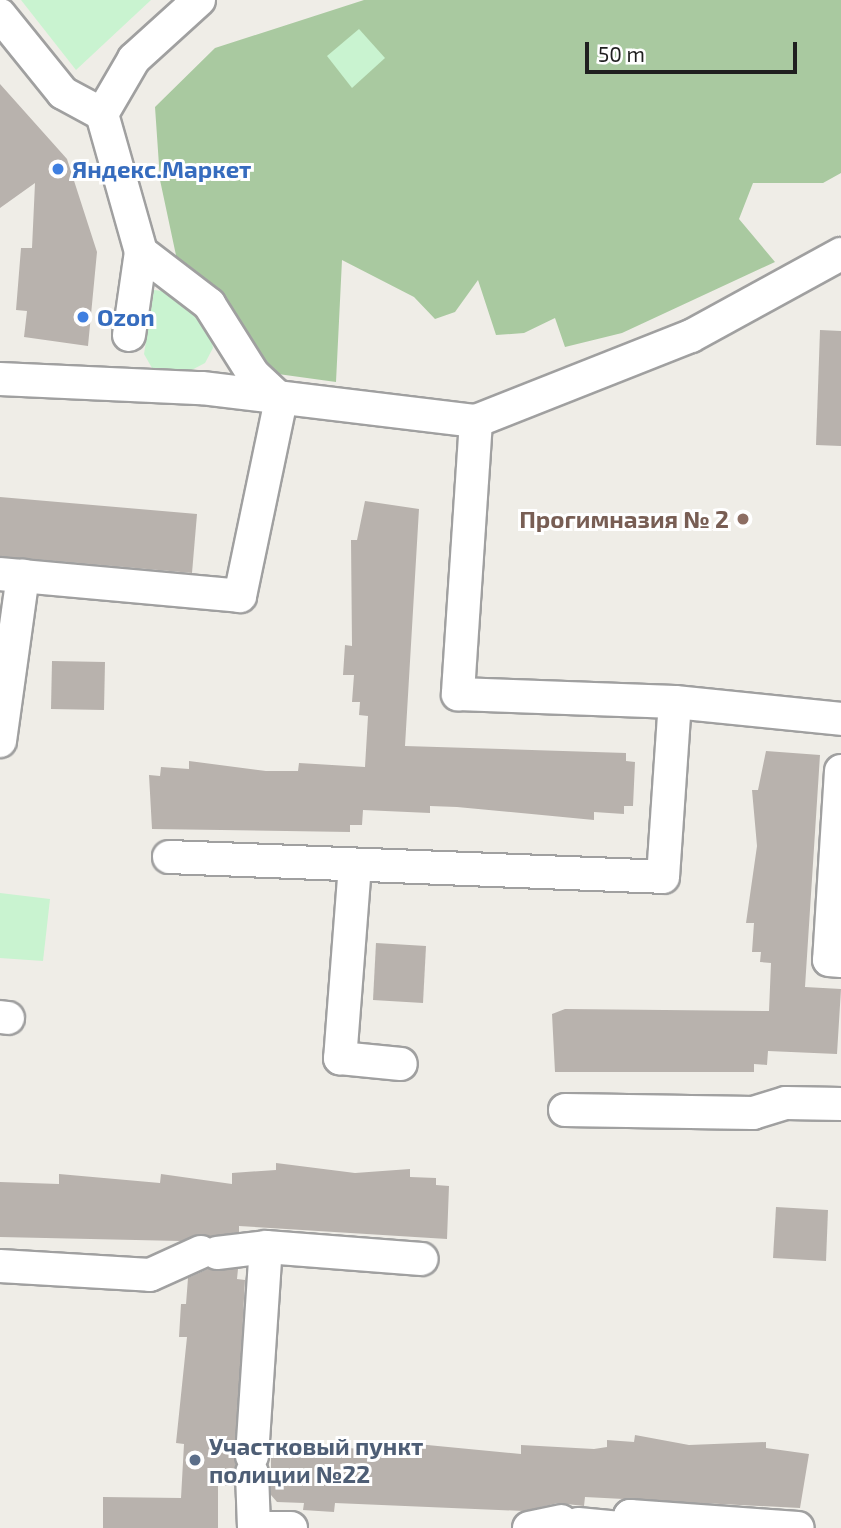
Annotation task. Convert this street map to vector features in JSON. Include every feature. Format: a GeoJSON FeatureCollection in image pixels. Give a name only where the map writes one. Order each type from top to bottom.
{"type":"FeatureCollection","features":[{"type":"Feature","properties":{"kind":"street"},"geometry":{"type":"LineString","coordinates":[[129,335],[141,252],[102,114],[134,58],[199,0]]}},
{"type":"Feature","properties":{"kind":"street"},"geometry":{"type":"LineString","coordinates":[[0,15],[63,93],[102,114]]}},
{"type":"Feature","properties":{"kind":"street"},"geometry":{"type":"LineString","coordinates":[[141,252],[208,304],[253,374],[281,400]]}},
{"type":"Feature","properties":{"kind":"street"},"geometry":{"type":"LineString","coordinates":[[0,379],[121,378],[281,400],[476,421],[691,336],[841,254]]}},
{"type":"Feature","properties":{"kind":"street"},"geometry":{"type":"LineString","coordinates":[[202,388],[238,348]]}},
{"type":"Feature","properties":{"kind":"street"},"geometry":{"type":"LineString","coordinates":[[0,741],[11,575],[240,596],[281,400]]}},
{"type":"Feature","properties":{"kind":"street"},"geometry":{"type":"LineString","coordinates":[[476,421],[457,694],[676,702],[841,719]]}},
{"type":"Feature","properties":{"kind":"street"},"geometry":{"type":"LineString","coordinates":[[169,857],[663,877],[676,702]]}},
{"type":"Feature","properties":{"kind":"street"},"geometry":{"type":"LineString","coordinates":[[841,771],[829,960],[841,961]]}},
{"type":"Feature","properties":{"kind":"street"},"geometry":{"type":"LineString","coordinates":[[355,865],[340,1058],[401,1064]]}},
{"type":"Feature","properties":{"kind":"street"},"geometry":{"type":"LineString","coordinates":[[565,1110],[753,1113],[786,1102],[841,1104]]}},
{"type":"Feature","properties":{"kind":"street"},"geometry":{"type":"LineString","coordinates":[[266,1247],[252,1465],[254,1527],[291,1528]]}},
{"type":"Feature","properties":{"kind":"street"},"geometry":{"type":"LineString","coordinates":[[0,1266],[150,1275],[209,1253],[266,1247],[422,1259]]}},
{"type":"Feature","properties":{"kind":"street"},"geometry":{"type":"LineString","coordinates":[[629,1528],[630,1516],[798,1528]]}},
{"type":"Feature","properties":{"kind":"street"},"geometry":{"type":"LineString","coordinates":[[529,1528],[569,1522],[621,1528]]}},
{"type":"Feature","properties":{"kind":"green space"},"geometry":{"type":"Polygon","coordinates":[[[21,0],[151,0],[76,70],[21,0]]]}},
{"type":"Feature","properties":{"kind":"green space"},"geometry":{"type":"Polygon","coordinates":[[[364,0],[841,0],[841,173],[823,183],[753,183],[739,219],[775,262],[622,333],[565,347],[555,318],[524,333],[496,335],[478,280],[455,312],[435,319],[414,297],[342,260],[336,382],[278,374],[177,260],[160,180],[155,107],[215,48],[364,0]]]}},
{"type":"Feature","properties":{"kind":"green space"},"geometry":{"type":"Polygon","coordinates":[[[359,29],[385,58],[352,88],[327,56],[359,29]]]}},
{"type":"Feature","properties":{"kind":"green space"},"geometry":{"type":"Polygon","coordinates":[[[154,290],[179,293],[208,323],[213,348],[205,363],[184,374],[156,375],[144,354],[154,290]]]}},
{"type":"Feature","properties":{"kind":"green space"},"geometry":{"type":"Polygon","coordinates":[[[0,893],[50,899],[43,961],[0,958],[0,893]]]}},
{"type":"Feature","properties":{"kind":"building"},"geometry":{"type":"Polygon","coordinates":[[[0,84],[67,159],[97,252],[88,346],[24,337],[27,311],[16,310],[21,248],[32,248],[35,183],[0,208],[0,84]]]}},
{"type":"Feature","properties":{"kind":"building"},"geometry":{"type":"Polygon","coordinates":[[[820,330],[841,331],[841,446],[816,445],[820,330]]]}},
{"type":"Feature","properties":{"kind":"building"},"geometry":{"type":"Polygon","coordinates":[[[0,497],[197,514],[192,573],[0,556],[0,497]]]}},
{"type":"Feature","properties":{"kind":"building"},"geometry":{"type":"Polygon","coordinates":[[[365,501],[419,509],[405,746],[626,753],[626,761],[635,762],[633,806],[624,806],[624,814],[594,812],[594,820],[430,806],[430,813],[363,810],[362,825],[350,825],[350,832],[152,829],[149,775],[160,776],[161,767],[189,769],[189,761],[266,771],[298,771],[299,763],[365,767],[368,716],[359,715],[360,702],[352,702],[354,675],[343,675],[345,645],[352,646],[351,540],[357,540],[365,501]]]}},
{"type":"Feature","properties":{"kind":"building"},"geometry":{"type":"Polygon","coordinates":[[[52,661],[105,662],[104,710],[51,709],[52,661]]]}},
{"type":"Feature","properties":{"kind":"building"},"geometry":{"type":"Polygon","coordinates":[[[766,751],[820,755],[805,987],[841,989],[837,1054],[768,1051],[767,1065],[754,1064],[754,1072],[555,1072],[552,1014],[565,1009],[769,1011],[771,963],[760,962],[761,952],[752,952],[754,923],[746,923],[757,846],[752,790],[758,790],[766,751]]]}},
{"type":"Feature","properties":{"kind":"building"},"geometry":{"type":"Polygon","coordinates":[[[376,943],[426,946],[423,1003],[373,1000],[376,943]]]}},
{"type":"Feature","properties":{"kind":"building"},"geometry":{"type":"Polygon","coordinates":[[[276,1163],[355,1173],[410,1169],[410,1177],[436,1178],[436,1185],[449,1186],[447,1239],[239,1226],[239,1232],[181,1241],[0,1237],[0,1182],[59,1184],[59,1174],[160,1183],[161,1174],[232,1184],[232,1173],[276,1170],[276,1163]]]}},
{"type":"Feature","properties":{"kind":"building"},"geometry":{"type":"Polygon","coordinates":[[[776,1207],[828,1210],[826,1261],[773,1258],[776,1207]]]}},
{"type":"Feature","properties":{"kind":"building"},"geometry":{"type":"Polygon","coordinates":[[[208,1269],[238,1269],[237,1279],[245,1280],[234,1486],[218,1485],[218,1528],[103,1528],[103,1497],[181,1498],[184,1444],[176,1443],[187,1337],[179,1337],[181,1304],[186,1304],[188,1278],[208,1269]]]}},
{"type":"Feature","properties":{"kind":"building"},"geometry":{"type":"Polygon","coordinates":[[[635,1435],[689,1445],[766,1442],[766,1448],[809,1454],[800,1508],[585,1497],[584,1506],[558,1503],[524,1511],[335,1503],[334,1512],[303,1510],[304,1503],[277,1502],[271,1495],[271,1445],[417,1451],[417,1444],[521,1454],[521,1445],[594,1449],[607,1447],[607,1440],[634,1442],[635,1435]]]}},
{"type":"Feature","properties":{"kind":"place","name":"Яндекс.Маркет"},"geometry":{"type":"Point","coordinates":[58,169]}},
{"type":"Feature","properties":{"kind":"place","name":"Ozon"},"geometry":{"type":"Point","coordinates":[83,317]}},
{"type":"Feature","properties":{"kind":"place","name":"Прогимназия № 2"},"geometry":{"type":"Point","coordinates":[743,519]}},
{"type":"Feature","properties":{"kind":"place","name":"Участковый пункт полиции №22"},"geometry":{"type":"Point","coordinates":[195,1460]}}]}
